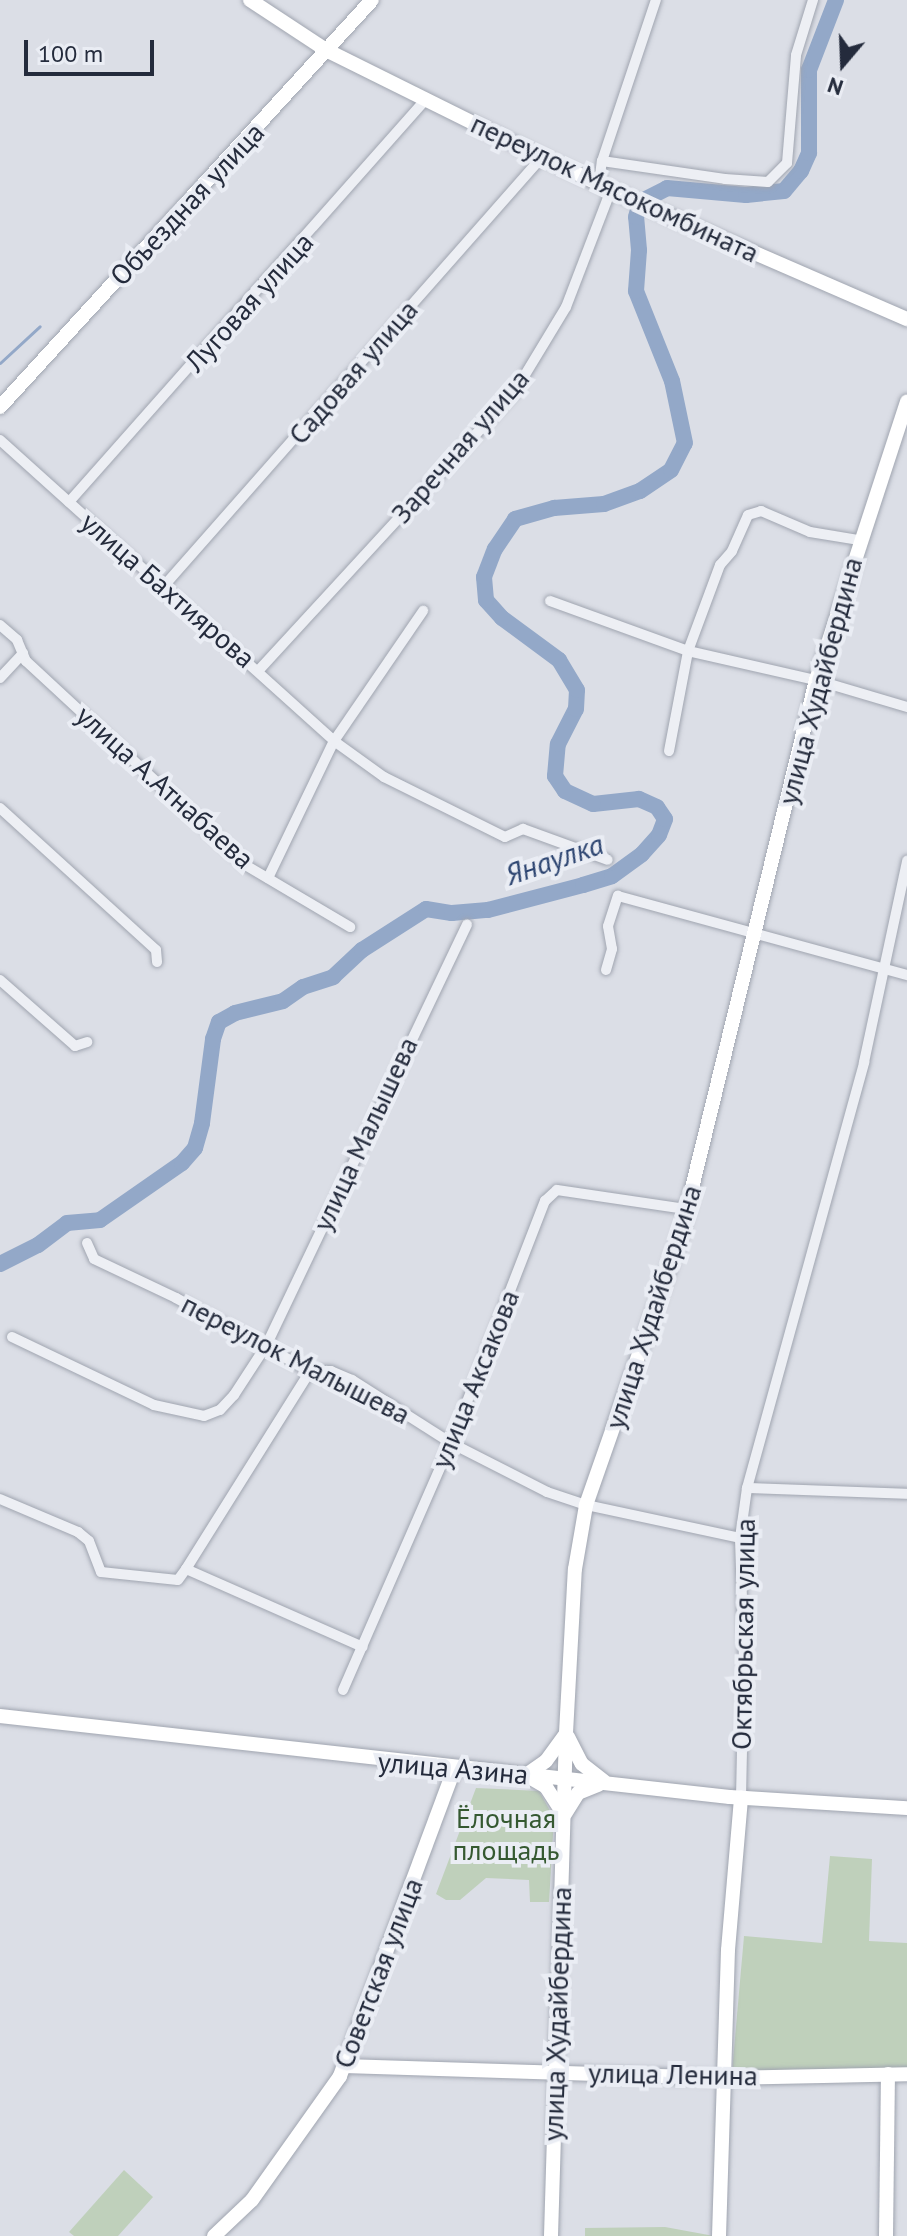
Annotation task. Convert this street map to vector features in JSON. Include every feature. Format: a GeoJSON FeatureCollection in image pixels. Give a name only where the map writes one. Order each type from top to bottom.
{"type":"FeatureCollection","features":[{"type":"Feature","properties":{"kind":"street","name":"переулок Мясокомбината"},"geometry":{"type":"LineString","coordinates":[[250,0],[326,50],[542,157],[662,213],[907,319]]}},
{"type":"Feature","properties":{"kind":"street","name":"Объездная улица"},"geometry":{"type":"LineString","coordinates":[[0,407],[372,0]]}},
{"type":"Feature","properties":{"kind":"street"},"geometry":{"type":"LineString","coordinates":[[605,187],[602,161],[656,0]]}},
{"type":"Feature","properties":{"kind":"street"},"geometry":{"type":"LineString","coordinates":[[602,161],[725,179],[768,182],[787,163],[796,55],[813,0]]}},
{"type":"Feature","properties":{"kind":"street","name":"Луговая улица"},"geometry":{"type":"LineString","coordinates":[[69,502],[339,201],[426,99]]}},
{"type":"Feature","properties":{"kind":"street","name":"Садовая улица"},"geometry":{"type":"LineString","coordinates":[[163,587],[542,157]]}},
{"type":"Feature","properties":{"kind":"street","name":"Заречная улица"},"geometry":{"type":"LineString","coordinates":[[259,670],[514,393],[566,307],[605,187]]}},
{"type":"Feature","properties":{"kind":"street","name":"улица Худайбердина"},"geometry":{"type":"LineString","coordinates":[[551,2236],[566,1733],[575,1569],[586,1505],[681,1233],[816,680],[859,540],[907,401]]}},
{"type":"Feature","properties":{"kind":"street","name":"улица Бахтиярова"},"geometry":{"type":"LineString","coordinates":[[0,440],[259,670],[334,741],[384,777],[505,837],[523,829],[608,860]]}},
{"type":"Feature","properties":{"kind":"street"},"geometry":{"type":"LineString","coordinates":[[669,751],[688,651],[720,565],[732,551],[748,515],[761,511],[810,532],[859,540]]}},
{"type":"Feature","properties":{"kind":"street"},"geometry":{"type":"LineString","coordinates":[[550,601],[688,651],[816,680],[907,707]]}},
{"type":"Feature","properties":{"kind":"street"},"geometry":{"type":"LineString","coordinates":[[268,878],[334,741],[423,611]]}},
{"type":"Feature","properties":{"kind":"street","name":"улица А.Атнабаева"},"geometry":{"type":"LineString","coordinates":[[0,625],[17,640],[26,661],[247,866],[350,927]]}},
{"type":"Feature","properties":{"kind":"street"},"geometry":{"type":"LineString","coordinates":[[0,678],[23,653]]}},
{"type":"Feature","properties":{"kind":"street"},"geometry":{"type":"LineString","coordinates":[[0,808],[156,950],[157,962]]}},
{"type":"Feature","properties":{"kind":"street","name":"Октябрьская улица"},"geometry":{"type":"LineString","coordinates":[[719,2236],[728,1950],[741,1798],[744,1659],[740,1538],[747,1488],[864,1062],[907,861]]}},
{"type":"Feature","properties":{"kind":"street"},"geometry":{"type":"LineString","coordinates":[[606,970],[612,949],[608,926],[618,896],[907,975]]}},
{"type":"Feature","properties":{"kind":"street","name":"улица Малышева"},"geometry":{"type":"LineString","coordinates":[[12,1337],[154,1405],[204,1416],[220,1410],[234,1395],[266,1346],[467,924]]}},
{"type":"Feature","properties":{"kind":"street"},"geometry":{"type":"LineString","coordinates":[[0,980],[75,1046],[87,1042]]}},
{"type":"Feature","properties":{"kind":"street","name":"улица Аксакова"},"geometry":{"type":"LineString","coordinates":[[343,1690],[451,1443],[545,1201],[557,1190],[686,1209]]}},
{"type":"Feature","properties":{"kind":"street","name":"переулок Малышева"},"geometry":{"type":"LineString","coordinates":[[87,1243],[94,1259],[310,1371],[331,1371],[352,1380],[451,1443],[547,1492],[586,1505],[740,1538]]}},
{"type":"Feature","properties":{"kind":"street"},"geometry":{"type":"LineString","coordinates":[[0,1499],[78,1532],[89,1541],[101,1572],[178,1580],[310,1371]]}},
{"type":"Feature","properties":{"kind":"street"},"geometry":{"type":"LineString","coordinates":[[747,1488],[907,1494]]}},
{"type":"Feature","properties":{"kind":"street"},"geometry":{"type":"LineString","coordinates":[[186,1569],[363,1647]]}},
{"type":"Feature","properties":{"kind":"street","name":"улица Азина"},"geometry":{"type":"LineString","coordinates":[[0,1716],[454,1769],[564,1777],[741,1798],[907,1808]]}},
{"type":"Feature","properties":{"kind":"street"},"geometry":{"type":"LineString","coordinates":[[563,1818],[554,1796],[526,1775],[546,1761],[566,1733],[582,1764],[608,1783]]}},
{"type":"Feature","properties":{"kind":"street","name":"Советская улица"},"geometry":{"type":"LineString","coordinates":[[214,2236],[252,2200],[344,2066],[454,1769]]}},
{"type":"Feature","properties":{"kind":"street"},"geometry":{"type":"LineString","coordinates":[[563,1818],[569,1804],[584,1787],[608,1783]]}},
{"type":"Feature","properties":{"kind":"street","name":"улица Ленина"},"geometry":{"type":"LineString","coordinates":[[344,2066],[723,2078],[907,2074]]}},
{"type":"Feature","properties":{"kind":"street"},"geometry":{"type":"LineString","coordinates":[[886,2236],[888,2074]]}},
{"type":"Feature","properties":{"kind":"green space","name":"Ёлочная площадь"},"geometry":{"type":"Polygon","coordinates":[[[476,1788],[539,1791],[554,1818],[549,1902],[530,1902],[529,1880],[486,1878],[460,1900],[446,1900],[436,1894],[476,1788]]]}},
{"type":"Feature","properties":{"kind":"green space"},"geometry":{"type":"Polygon","coordinates":[[[830,1856],[872,1859],[869,1941],[907,1943],[907,2068],[732,2072],[744,1936],[822,1943],[830,1856]]]}},
{"type":"Feature","properties":{"kind":"green space"},"geometry":{"type":"Polygon","coordinates":[[[124,2170],[153,2197],[118,2236],[74,2236],[69,2232],[124,2170]]]}},
{"type":"Feature","properties":{"kind":"green space"},"geometry":{"type":"Polygon","coordinates":[[[665,2227],[714,2236],[585,2236],[585,2228],[665,2227]]]}},
{"type":"Feature","properties":{"kind":"waterway","name":"Янаулка"},"geometry":{"type":"LineString","coordinates":[[0,1264],[38,1245],[67,1223],[100,1220],[182,1163],[195,1148],[202,1123],[213,1039],[219,1022],[235,1013],[283,1001],[303,987],[333,977],[362,950],[426,909],[452,913],[488,910],[612,876],[642,854],[659,835],[665,819],[657,807],[639,799],[593,804],[565,791],[555,776],[558,744],[576,709],[577,690],[559,660],[502,618],[486,600],[484,577],[495,549],[515,519],[554,508],[604,504],[640,491],[671,470],[685,443],[672,381],[636,291],[639,250],[636,217],[640,202],[667,188],[746,195],[784,191],[801,171],[809,153],[809,70],[836,0]]}},
{"type":"Feature","properties":{"kind":"waterway"},"geometry":{"type":"LineString","coordinates":[[0,363],[40,326]]}}]}
